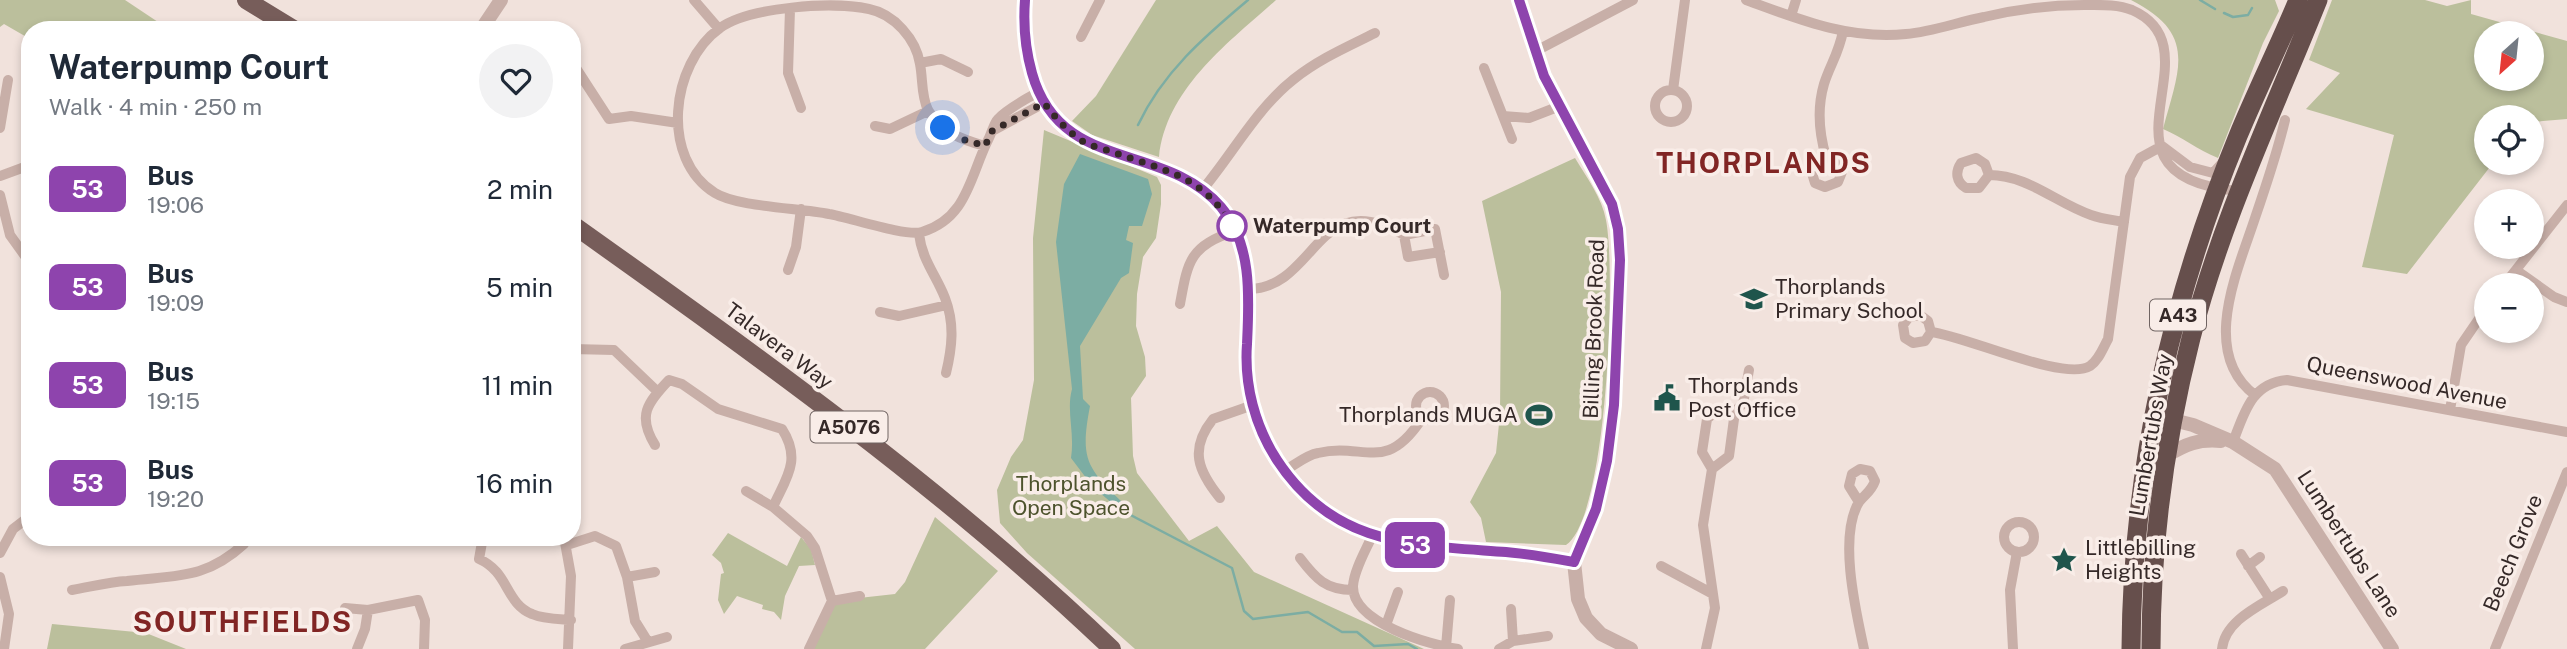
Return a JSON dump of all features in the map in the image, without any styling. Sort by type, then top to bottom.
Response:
[{"type":"highway","name":"Lumbertubs Way","points":[[2131,649],[2139,509],[2163,417],[2192,267],[2212,188],[2298,0]]},
{"type":"highway","name":"Lumbertubs Way","points":[[2151,649],[2153,582],[2166,456],[2163,417],[2239,191],[2318,0]]},
{"type":"main road","points":[[246,0],[280,21]]},
{"type":"main road","name":"Talavera Way","points":[[581,230],[726,334],[903,468],[1033,576],[1112,649]]},
{"type":"street","points":[[489,21],[501,0]]},
{"type":"street","points":[[694,0],[719,29]]},
{"type":"street","points":[[1025,0],[1023,24],[1038,92],[1060,123],[1083,141],[1166,170],[1203,189],[1223,210],[1235,231],[1250,289],[1246,371],[1264,438],[1284,471],[1323,510],[1372,536],[1426,547],[1508,552],[1574,562],[1581,610],[1614,646],[1631,649]]},
{"type":"street","points":[[1081,37],[1100,0]]},
{"type":"street","name":"Billing Brook Road","points":[[1519,0],[1534,52],[1612,204],[1618,229],[1620,260],[1614,405],[1607,461],[1596,509],[1574,562]]},
{"type":"street","points":[[1672,90],[1685,0]]},
{"type":"street","points":[[1746,0],[1843,31],[1881,35],[1908,34],[2007,12],[2059,5],[2106,5],[2131,10],[2162,37],[2167,64],[2156,121],[2164,158],[2184,180],[2212,188],[2239,191]]},
{"type":"street","points":[[1791,16],[1796,0]]},
{"type":"street","points":[[1534,52],[1626,1]]},
{"type":"street","points":[[985,146],[958,138],[943,128],[928,111],[914,43],[902,29],[887,16],[872,9],[854,6],[766,10],[743,16],[719,29],[699,49],[688,70],[678,123],[679,143],[686,162],[700,183],[718,195],[919,234],[951,216],[963,201],[997,120],[1038,92]]},
{"type":"street","points":[[790,9],[788,73],[801,108]]},
{"type":"street","points":[[1826,157],[1819,111],[1825,82],[1839,53],[1843,31]]},
{"type":"street","points":[[1203,189],[1280,91],[1315,64],[1375,33]]},
{"type":"street","points":[[920,63],[941,59],[968,72]]},
{"type":"street","points":[[1484,68],[1512,139]]},
{"type":"street","points":[[581,72],[609,119],[631,116],[678,123]]},
{"type":"street","points":[[0,128],[8,80]]},
{"type":"street","points":[[992,131],[1044,103]]},
{"type":"street","points":[[1503,116],[1529,118],[1560,106]]},
{"type":"street","points":[[875,126],[890,129],[928,111]]},
{"type":"street","points":[[2166,456],[2196,441],[2233,443],[2255,395],[2240,382],[2232,365],[2227,312],[2285,120]]},
{"type":"street","points":[[2162,146],[2190,167],[2213,173],[2224,162],[2237,138]]},
{"type":"street","points":[[1931,332],[1953,335],[2049,367],[2071,371],[2088,367],[2098,357],[2108,339],[2130,177],[2140,158],[2162,146]]},
{"type":"street","points":[[0,176],[21,168]]},
{"type":"street","points":[[1989,176],[2019,181],[2092,215],[2124,222]]},
{"type":"street","points":[[0,195],[10,235],[21,248]]},
{"type":"street","points":[[2513,273],[2567,205]]},
{"type":"street","points":[[788,270],[796,247],[801,209]]},
{"type":"street","points":[[1250,289],[1271,286],[1285,277],[1318,242],[1346,223],[1366,219],[1382,222],[1404,235],[1436,229],[1444,275]]},
{"type":"street","points":[[1181,304],[1186,269],[1196,250],[1235,231]]},
{"type":"street","points":[[919,234],[928,268],[947,305],[952,340],[946,373]]},
{"type":"street","points":[[1404,235],[1408,257],[1440,252]]},
{"type":"street","points":[[2515,270],[2554,297],[2567,302]]},
{"type":"street","points":[[880,312],[899,316],[947,305]]},
{"type":"street","points":[[2449,410],[2461,345],[2474,326]]},
{"type":"street","points":[[581,349],[614,350],[658,392]]},
{"type":"street","points":[[1731,414],[1743,404],[1749,370]]},
{"type":"street","points":[[655,445],[643,424],[658,392],[669,380],[682,384],[718,409],[782,429],[793,454],[790,468],[773,507]]},
{"type":"street","name":"Queenswood Avenue","points":[[2255,395],[2271,383],[2295,381],[2567,432]]},
{"type":"street","points":[[1220,498],[1205,479],[1198,462],[1197,445],[1213,419],[1253,405]]},
{"type":"street","points":[[1706,649],[1715,608],[1703,526],[1712,469],[1702,452],[1707,419],[1716,411],[1731,414]]},
{"type":"street","points":[[1712,469],[1729,456],[1734,426],[1731,414]]},
{"type":"street","name":"Lumbertubs Lane","points":[[2163,417],[2193,425],[2233,443],[2261,459],[2280,475],[2392,649]]},
{"type":"street","points":[[1284,471],[1315,453],[1332,450],[1376,454],[1393,449],[1411,434],[1420,420]]},
{"type":"street","name":"Beech Grove","points":[[2495,649],[2567,472]]},
{"type":"street","points":[[746,491],[773,507],[807,536],[815,548],[832,601],[809,649]]},
{"type":"street","points":[[1860,502],[1850,535],[1850,565],[1864,649]]},
{"type":"street","points":[[0,553],[13,529],[21,523]]},
{"type":"street","points":[[581,538],[595,536],[608,540],[621,552],[635,621],[648,642]]},
{"type":"street","points":[[1372,536],[1354,581],[1353,590],[1362,607],[1386,625],[1434,646],[1458,649]]},
{"type":"street","points":[[72,590],[122,581],[191,575],[230,558],[242,546]]},
{"type":"street","points":[[482,546],[479,559],[492,565],[500,573],[514,601],[535,616],[571,620]]},
{"type":"street","points":[[566,546],[571,576],[568,649]]},
{"type":"street","points":[[2013,649],[2010,590],[2017,552]]},
{"type":"street","points":[[2241,554],[2270,599]]},
{"type":"street","points":[[2248,566],[2260,557]]},
{"type":"street","points":[[1300,558],[1315,579],[1333,590],[1353,590]]},
{"type":"street","points":[[1661,566],[1713,594]]},
{"type":"street","points":[[627,577],[655,572]]},
{"type":"street","points":[[0,577],[9,614],[4,649]]},
{"type":"street","points":[[1386,625],[1398,592]]},
{"type":"street","points":[[2222,649],[2226,633],[2235,623],[2283,592]]},
{"type":"street","points":[[832,601],[860,596]]},
{"type":"street","points":[[345,608],[369,610],[418,600],[425,620],[424,649]]},
{"type":"street","points":[[1446,647],[1450,600]]},
{"type":"street","points":[[1511,609],[1513,641]]},
{"type":"street","points":[[357,649],[369,610]]},
{"type":"street","points":[[1499,649],[1513,641],[1548,636]]},
{"type":"street","points":[[625,649],[667,637]]},
{"type":"green space","points":[[0,0],[125,0],[156,21],[21,21],[21,34],[4,24],[0,27]]},
{"type":"green space","points":[[1156,0],[1276,0],[1220,51],[1186,89],[1164,132],[1159,157],[1092,135],[1072,121],[1096,96]]},
{"type":"green space","points":[[2131,0],[2275,0],[2279,11],[2263,43],[2218,158],[2163,129],[2178,71],[2175,40],[2167,26]]},
{"type":"green space","points":[[2332,0],[2425,0],[2447,6],[2471,0],[2471,14],[2496,21],[2474,21],[2474,91],[2544,91],[2544,35],[2567,41],[2567,119],[2544,121],[2544,105],[2474,105],[2474,175],[2484,175],[2407,274],[2362,267],[2394,135],[2306,109],[2340,73],[2309,60]]},
{"type":"green space","name":"Thorplands Open Space","points":[[1044,130],[1157,177],[1161,185],[1156,238],[1143,257],[1137,294],[1136,326],[1145,357],[1146,376],[1131,398],[1133,456],[1137,473],[1189,541],[1217,526],[1254,572],[1424,649],[1135,649],[1027,553],[1000,523],[997,490],[1011,457],[1023,440],[1034,380],[1033,238]]},
{"type":"green space","points":[[1575,158],[1601,204],[1609,247],[1606,391],[1591,490],[1580,525],[1566,545],[1486,542],[1481,518],[1470,502],[1496,453],[1500,414],[1501,292],[1482,201]]},
{"type":"green space","points":[[935,517],[998,571],[925,649],[809,649],[832,601],[895,594],[905,582]]},
{"type":"green space","points":[[728,533],[787,566],[801,537],[811,549],[815,565],[799,566],[785,596],[781,620],[774,612],[762,609],[763,605],[737,596],[724,614],[718,600],[721,574],[724,573],[721,563],[712,555]]},
{"type":"green space","points":[[52,624],[146,633],[186,649],[47,649]]},
{"type":"water","points":[[1080,154],[1148,179],[1152,194],[1142,226],[1129,226],[1126,240],[1133,243],[1129,273],[1121,278],[1080,346],[1083,399],[1090,406],[1086,450],[1094,470],[1123,503],[1119,509],[1093,487],[1071,458],[1072,389],[1056,242],[1064,184]]},
{"type":"waterway","points":[[1138,125],[1172,72],[1200,42],[1248,0]]},
{"type":"waterway","points":[[2200,0],[2215,9]]},
{"type":"waterway","points":[[2224,13],[2233,17],[2248,15],[2252,8]]},
{"type":"waterway","points":[[1119,509],[1232,568],[1244,611],[1253,619],[1308,612],[1342,632],[1357,632],[1374,646],[1408,644],[1417,649]]},
{"type":"bus line","name":"53","points":[[1025,0],[1023,24],[1032,74],[1044,103],[1060,123],[1083,141],[1166,170],[1203,189],[1223,210],[1235,231],[1250,289],[1247,381],[1264,438],[1297,487],[1330,514],[1372,536],[1426,547],[1508,552],[1574,562],[1596,509],[1607,461],[1614,405],[1620,260],[1618,229],[1612,204],[1544,76],[1525,25],[1519,0]]},
{"type":"place","name":"Waterpump Court","points":[[1232,226]]},
{"type":"place","name":"Thorplands Primary School","points":[[1754,299]]},
{"type":"place","name":"Thorplands Post Office","points":[[1667,398]]},
{"type":"place","name":"Thorplands MUGA","points":[[1539,415]]},
{"type":"place","name":"Littlebilling Heights","points":[[2064,560]]},
{"type":"district","name":"THORPLANDS","points":[[1764,163]]},
{"type":"district","name":"SOUTHFIELDS","points":[[243,622]]},
{"type":"route","points":[[943,128],[958,138],[985,146],[992,131],[1044,103],[1060,123],[1083,141],[1166,170],[1203,189],[1223,210],[1235,231],[1232,226]]}]
